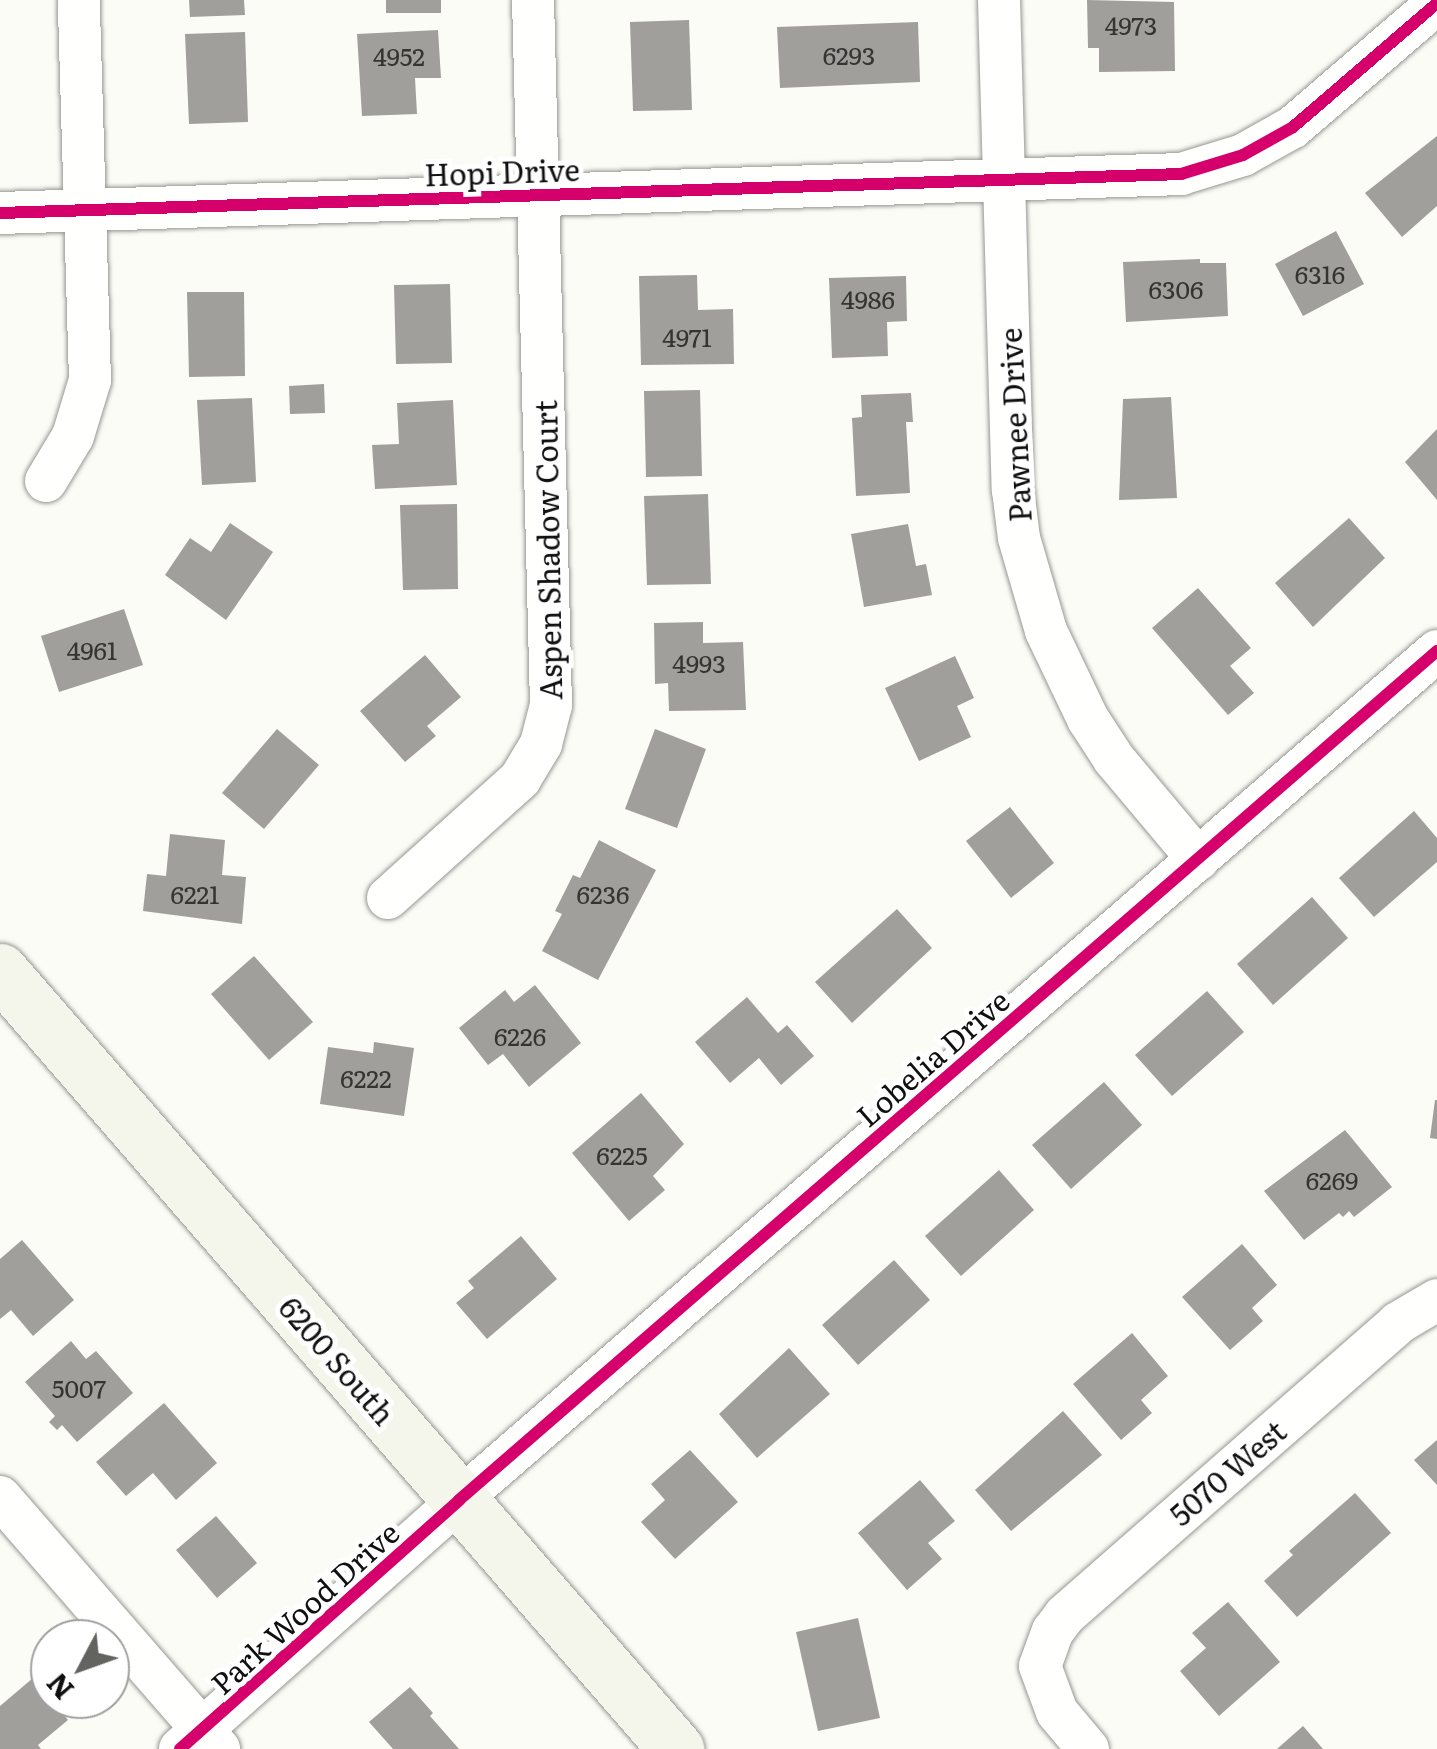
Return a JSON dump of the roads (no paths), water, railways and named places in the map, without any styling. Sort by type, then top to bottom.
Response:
[{"type":"main road","name":"6200 South","points":[[0,971],[676,1749]]},
{"type":"street","points":[[46,481],[73,436],[90,380],[79,0]]},
{"type":"street","name":"Aspen Shadow Court","points":[[388,898],[507,794],[532,762],[547,725],[554,684],[533,0]]},
{"type":"street","name":"Pawnee Drive","points":[[999,0],[1013,490],[1030,586],[1065,676],[1088,719],[1114,759],[1198,859]]},
{"type":"street","name":"Hopi Drive","points":[[0,213],[1004,180],[1148,179],[1181,174],[1243,155],[1316,109],[1437,3]]},
{"type":"street","name":"Lobelia Drive","points":[[459,1500],[1437,651]]},
{"type":"street","name":"5070 West","points":[[1088,1749],[1057,1712],[1040,1666],[1053,1632],[1079,1601],[1398,1323],[1437,1300]]},
{"type":"street","points":[[0,1498],[201,1743]]},
{"type":"street","name":"Park Wood Drive","points":[[201,1743],[459,1500]]}]
